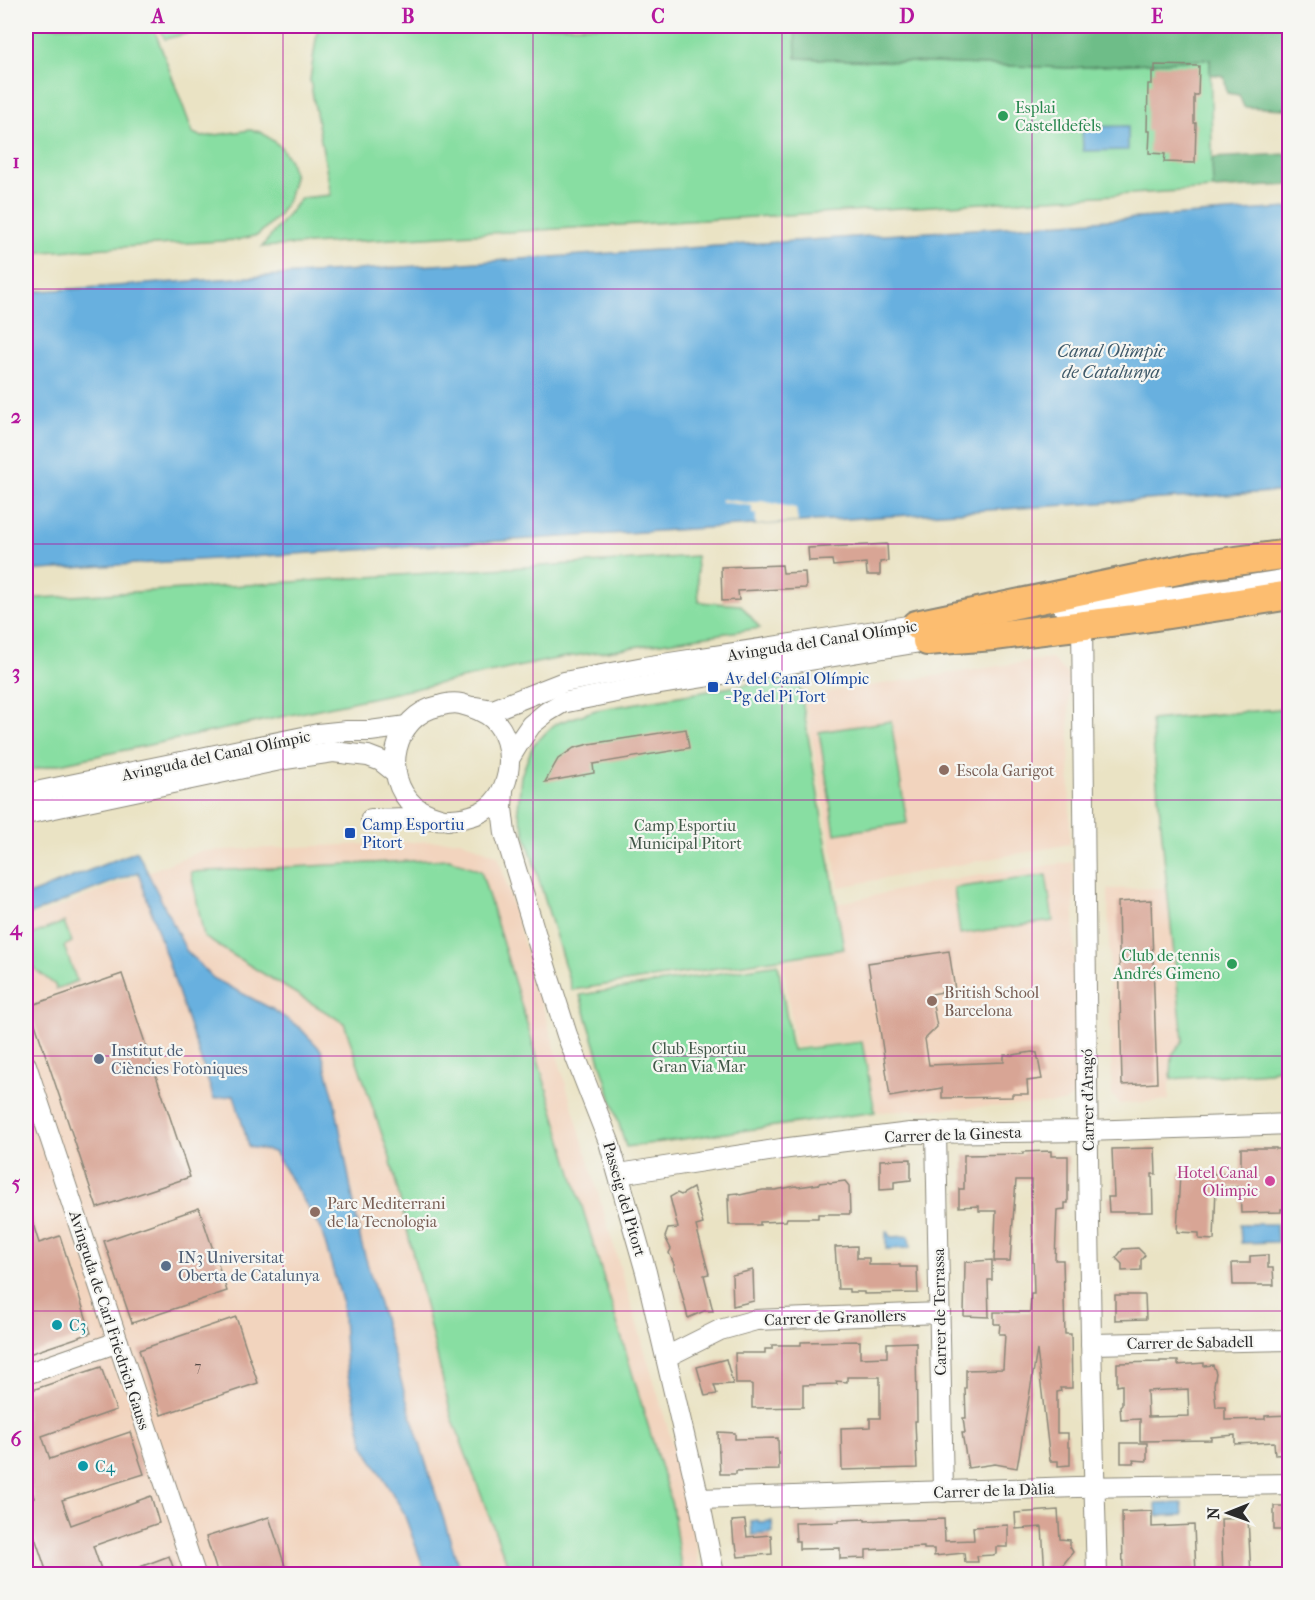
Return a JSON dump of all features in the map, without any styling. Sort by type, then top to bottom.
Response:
[{"type":"highway","points":[[921,633],[1197,566],[1290,554]]},
{"type":"highway","points":[[921,633],[994,636],[1143,618],[1290,595]]},
{"type":"street","name":"Avinguda del Canal Olímpic","points":[[509,759],[531,725],[562,703],[1086,603],[1175,597],[1290,579]]},
{"type":"street","name":"Carrer d'Aragó","points":[[1082,625],[1090,1344],[1097,1575]]},
{"type":"street","name":"Avinguda del Canal Olímpic","points":[[476,707],[494,710],[564,682],[644,668],[921,633]]},
{"type":"street","points":[[399,780],[400,798],[396,807],[371,819],[447,820],[468,818],[485,810],[503,790],[508,775],[507,742],[493,719],[476,707],[455,703],[427,708],[410,721],[397,742],[394,766],[405,796],[429,815],[447,820]]},
{"type":"street","name":"Avinguda del Canal Olímpic","points":[[26,794],[318,734],[407,726]]},
{"type":"street","name":"Avinguda del Canal Olímpic","points":[[26,814],[285,759],[333,752],[368,756],[381,761],[399,780]]},
{"type":"street","name":"Passeig del Pitort","points":[[503,790],[502,808],[506,833],[567,1035],[609,1142],[646,1272],[699,1499],[714,1575]]},
{"type":"street","points":[[474,815],[494,821],[506,833]]},
{"type":"street","name":"Avinguda de Carl Friedrich Gauss","points":[[26,1065],[195,1575]]},
{"type":"street","name":"Carrer de la Ginesta","points":[[619,1174],[781,1149],[910,1133],[1087,1131],[1290,1124]]},
{"type":"street","name":"Carrer de Terrassa","points":[[936,1132],[943,1492]]},
{"type":"street","name":"Carrer de Granollers","points":[[666,1357],[720,1330],[756,1320],[940,1313]]},
{"type":"street","name":"Carrer de Sabadell","points":[[1090,1344],[1290,1340]]},
{"type":"street","points":[[26,1374],[118,1342]]},
{"type":"street","name":"Carrer de la Dàlia","points":[[699,1499],[1095,1487],[1290,1484]]},
{"type":"shaded area","name":"Escola Garigot","points":[[1051,658],[1069,676],[1070,844],[839,887],[804,696]]},
{"type":"shaded area","name":"Parc Mediterrani de la Tecnologia","points":[[460,840],[498,856],[690,1503],[700,1574],[26,1574],[26,920],[201,851]]},
{"type":"shaded area","name":"British School Barcelona","points":[[1073,862],[1078,1088],[1074,1096],[1064,1103],[877,1112],[862,1041],[795,1047],[783,961],[844,949],[836,904],[940,881]]},
{"type":"shaded area","points":[[1167,888],[1183,1040],[1171,1054],[1173,1079],[1169,1083],[1169,1100],[1120,1104],[1112,1095],[1108,889]]},
{"type":"green space","points":[[26,26],[153,26],[193,133],[202,137],[250,130],[261,132],[281,147],[290,161],[294,177],[288,200],[278,216],[258,235],[237,240],[26,253]]},
{"type":"green space","points":[[158,26],[219,26],[165,39]]},
{"type":"green space","points":[[318,26],[795,26],[797,58],[1069,68],[1210,59],[1213,189],[262,247],[301,198],[331,195],[310,80]]},
{"type":"green space","points":[[795,26],[1289,26],[1289,114],[1288,109],[1244,107],[1239,95],[1227,93],[1224,76],[1210,74],[1210,59],[1069,68],[796,58]]},
{"type":"green space","points":[[1289,154],[1289,185],[1213,189],[1212,158]]},
{"type":"green space","points":[[696,556],[699,602],[741,605],[760,628],[560,658],[26,771],[26,599]]},
{"type":"green space","name":"Camp Esportiu Municipal Pitort","points":[[798,676],[844,949],[572,990],[518,810],[521,776],[533,745],[555,724],[596,710]]},
{"type":"green space","name":"Club de tennis Andrés Gimeno","points":[[1289,708],[1289,1063],[1270,1072],[1171,1079],[1172,1055],[1183,1040],[1151,720]]},
{"type":"green space","points":[[891,721],[907,823],[835,834],[819,732]]},
{"type":"green space","points":[[449,859],[481,871],[672,1505],[682,1574],[511,1574],[451,1415],[390,1158],[344,1023],[204,937],[191,872]]},
{"type":"green space","points":[[1046,875],[1053,921],[960,934],[954,888]]},
{"type":"green space","points":[[64,922],[72,942],[64,946],[77,981],[56,989],[55,985],[26,962],[26,937]]},
{"type":"green space","name":"Club Esportiu Gran Via Mar","points":[[778,964],[792,1050],[862,1042],[875,1112],[626,1147],[580,995]]},
{"type":"water","points":[[1128,126],[1128,150],[1083,151],[1082,127]]},
{"type":"water","name":"Canal Olimpic de Catalunya","points":[[1289,208],[1289,491],[26,571],[26,292]]},
{"type":"water","points":[[137,851],[186,950],[213,978],[272,1009],[299,1027],[321,1050],[334,1098],[361,1242],[413,1422],[461,1574],[426,1574],[403,1511],[365,1448],[346,1366],[342,1301],[321,1229],[274,1152],[249,1147],[234,1095],[214,1099],[138,872],[26,916],[26,896]]},
{"type":"water","points":[[1240,1224],[1276,1224],[1277,1242],[1241,1243]]},
{"type":"water","points":[[886,1231],[890,1237],[909,1236],[910,1248],[886,1249]]},
{"type":"water","points":[[1182,1503],[1183,1515],[1157,1516],[1156,1504]]},
{"type":"water","points":[[758,1520],[759,1522],[772,1521],[773,1533],[752,1535],[751,1521]]},
{"type":"pier","points":[[721,499],[752,503],[762,501],[796,508],[798,522],[756,525],[756,514],[752,513],[752,506],[721,502]]},
{"type":"building","points":[[1155,65],[1199,66],[1198,95],[1194,95],[1195,163],[1164,162],[1165,154],[1149,153],[1148,84],[1152,84],[1152,71],[1155,72]]},
{"type":"building","points":[[887,544],[888,561],[880,562],[880,575],[867,575],[866,563],[833,566],[832,560],[809,561],[808,548]]},
{"type":"building","points":[[782,565],[783,573],[805,572],[806,588],[738,591],[739,600],[722,601],[721,567]]},
{"type":"building","points":[[686,729],[689,748],[593,764],[594,773],[545,782],[558,759],[574,748]]},
{"type":"building","points":[[1151,900],[1157,1083],[1122,1085],[1118,902]]},
{"type":"building","points":[[949,951],[955,990],[931,994],[937,1027],[925,1039],[929,1065],[1004,1062],[1004,1055],[1037,1053],[1042,1079],[1027,1081],[1028,1094],[1012,1094],[1012,1097],[942,1098],[942,1088],[890,1097],[868,963]]},
{"type":"building","name":"Institut de Ciències Fotòniques","points":[[122,974],[190,1177],[97,1208],[29,1006]]},
{"type":"building","points":[[1155,1148],[1156,1174],[1152,1174],[1153,1212],[1109,1212],[1108,1197],[1114,1197],[1112,1149]]},
{"type":"building","points":[[1241,1148],[1290,1149],[1290,1209],[1281,1209],[1281,1212],[1241,1213],[1240,1187],[1216,1187],[1214,1240],[1199,1239],[1199,1233],[1177,1232],[1180,1172],[1238,1175],[1241,1173]]},
{"type":"building","points":[[1051,1151],[1051,1156],[1068,1156],[1068,1203],[1065,1203],[1065,1209],[1057,1210],[1055,1260],[1063,1260],[1065,1334],[1071,1334],[1072,1388],[1060,1388],[1061,1391],[1057,1392],[1057,1433],[1068,1433],[1070,1465],[1058,1466],[1058,1461],[1050,1461],[1037,1350],[1017,1468],[995,1464],[968,1468],[962,1433],[965,1433],[963,1418],[966,1418],[966,1370],[1003,1369],[1005,1334],[999,1334],[1000,1324],[994,1324],[994,1312],[1030,1312],[1031,1294],[1034,1294],[1031,1180],[1016,1180],[1010,1261],[994,1261],[996,1211],[979,1211],[979,1206],[959,1207],[959,1189],[964,1189],[964,1155]]},
{"type":"building","points":[[911,1159],[911,1180],[894,1182],[894,1189],[880,1190],[880,1160]]},
{"type":"building","points":[[845,1181],[849,1186],[850,1214],[818,1214],[818,1218],[787,1218],[786,1221],[760,1222],[760,1225],[729,1225],[729,1194],[738,1193],[740,1195],[763,1190]]},
{"type":"building","points":[[693,1188],[703,1224],[696,1226],[709,1274],[704,1275],[713,1311],[704,1311],[688,1318],[669,1253],[671,1249],[665,1237],[668,1229],[678,1228],[670,1197],[677,1193],[681,1195]]},
{"type":"building","points":[[28,1208],[39,1243],[60,1236],[91,1333],[26,1355],[26,1209]]},
{"type":"building","name":"IN3 Universitat Oberta de Catalunya","points":[[199,1208],[227,1291],[132,1323],[104,1241]]},
{"type":"building","points":[[857,1246],[857,1258],[869,1258],[869,1265],[917,1267],[918,1293],[864,1294],[864,1292],[849,1292],[849,1289],[838,1289],[835,1247]]},
{"type":"building","points":[[1138,1248],[1145,1255],[1141,1260],[1141,1270],[1122,1271],[1122,1264],[1116,1258],[1123,1249]]},
{"type":"building","points":[[1268,1255],[1268,1268],[1273,1268],[1274,1285],[1233,1285],[1232,1263],[1250,1263],[1250,1256]]},
{"type":"building","points":[[992,1260],[992,1280],[988,1280],[989,1317],[964,1316],[965,1262]]},
{"type":"building","points":[[753,1270],[754,1301],[733,1306],[732,1275]]},
{"type":"building","points":[[1115,1295],[1145,1295],[1146,1319],[1115,1320]]},
{"type":"building","points":[[236,1317],[258,1383],[161,1415],[139,1350]]},
{"type":"building","points":[[860,1341],[860,1358],[887,1357],[887,1343],[916,1342],[917,1468],[842,1470],[841,1428],[870,1427],[870,1418],[880,1418],[880,1377],[847,1377],[847,1382],[836,1381],[837,1384],[803,1385],[803,1407],[752,1408],[752,1384],[736,1384],[735,1353],[765,1353],[765,1349],[772,1349],[772,1345],[801,1345],[801,1342]]},
{"type":"building","points":[[726,1359],[733,1384],[714,1385],[717,1394],[705,1396],[697,1367]]},
{"type":"building","points":[[1178,1361],[1178,1365],[1204,1363],[1204,1366],[1213,1365],[1216,1373],[1214,1385],[1216,1407],[1225,1407],[1225,1420],[1265,1419],[1265,1416],[1290,1415],[1290,1454],[1275,1455],[1274,1442],[1235,1444],[1235,1435],[1211,1437],[1211,1440],[1140,1441],[1140,1419],[1121,1420],[1122,1385],[1117,1386],[1117,1363]],"holes":[[[1188,1389],[1189,1416],[1148,1417],[1147,1391]]]},
{"type":"building","name":"C4","points":[[101,1367],[116,1410],[42,1436],[50,1459],[130,1432],[144,1474],[62,1500],[71,1525],[151,1496],[159,1523],[93,1546],[103,1575],[59,1575],[57,1569],[47,1573],[26,1511],[26,1501],[34,1498],[26,1473],[26,1392]]},
{"type":"building","points":[[718,1432],[735,1433],[735,1439],[778,1438],[779,1470],[736,1471],[736,1474],[720,1474]]},
{"type":"building","points":[[1121,1443],[1147,1443],[1147,1461],[1133,1460],[1134,1463],[1121,1463]]},
{"type":"building","points":[[1274,1506],[1290,1506],[1290,1530],[1274,1530]]},
{"type":"building","points":[[1058,1510],[1060,1539],[1070,1540],[1073,1552],[1055,1575],[1045,1575],[1042,1527],[1016,1529],[1015,1513]]},
{"type":"building","points":[[1152,1511],[1152,1527],[1194,1525],[1196,1575],[1174,1575],[1174,1572],[1123,1573],[1122,1512]]},
{"type":"building","points":[[269,1517],[288,1575],[218,1575],[206,1537]]},
{"type":"building","points":[[1248,1518],[1251,1575],[1223,1575],[1221,1519]]},
{"type":"building","points":[[865,1519],[865,1521],[944,1519],[945,1541],[974,1540],[973,1527],[1008,1525],[1008,1547],[996,1547],[996,1554],[993,1555],[977,1556],[978,1562],[965,1562],[964,1553],[934,1556],[934,1549],[924,1549],[924,1547],[866,1550],[866,1558],[840,1559],[840,1548],[799,1549],[795,1523]]},
{"type":"building","points":[[745,1520],[747,1537],[771,1535],[772,1554],[738,1557],[736,1544],[734,1544],[732,1521]]},
{"type":"building","points":[[169,1556],[176,1575],[124,1575],[124,1573]]},
{"type":"place","name":"Esplai Castelldefels","points":[[1003,116]]},
{"type":"place","name":"Av del Canal Olímpic - Pg del Pi Tort","points":[[713,687]]},
{"type":"place","name":"Escola Garigot","points":[[944,770]]},
{"type":"place","name":"Camp Esportiu Pitort","points":[[350,833]]},
{"type":"place","name":"Club de tennis Andrés Gimeno","points":[[1232,964]]},
{"type":"place","name":"British School Barcelona","points":[[932,1001]]},
{"type":"place","name":"Institut de Ciències Fotòniques","points":[[99,1059]]},
{"type":"place","name":"Hotel Canal Olimpic","points":[[1270,1181]]},
{"type":"place","name":"Parc Mediterrani de la Tecnologia","points":[[315,1212]]},
{"type":"place","name":"IN3 Universitat Oberta de Catalunya","points":[[166,1266]]},
{"type":"place","name":"C3","points":[[57,1325]]},
{"type":"place","name":"C4","points":[[83,1466]]}]
